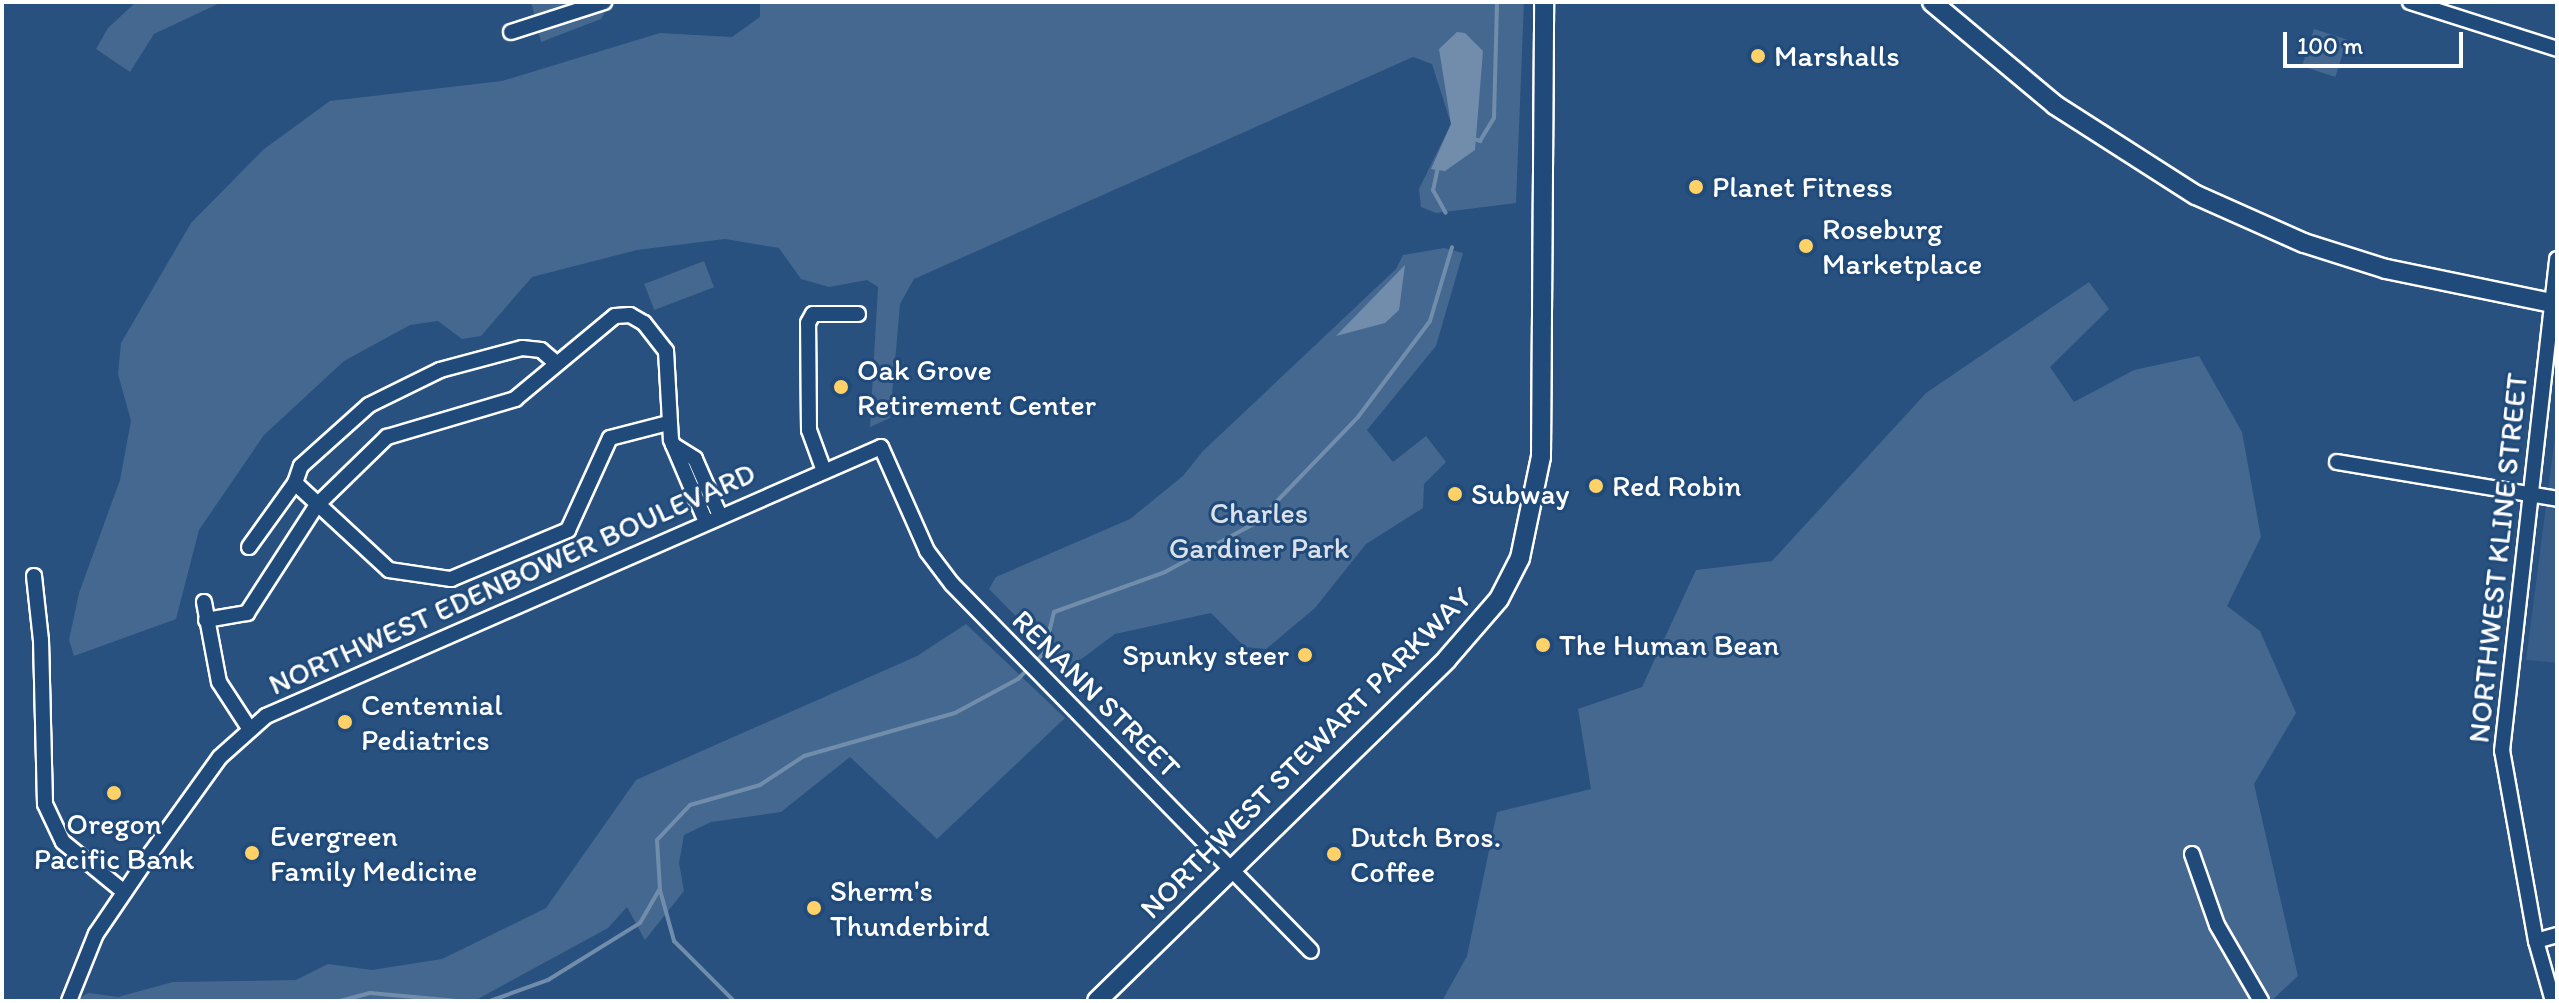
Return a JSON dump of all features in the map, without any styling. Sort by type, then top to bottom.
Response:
[{"type":"main road","name":"NORTHWEST STEWART PARKWAY","points":[[1097,1001],[1474,631],[1499,599],[1520,558],[1541,457],[1544,2]]},
{"type":"main road","points":[[1932,2],[2009,71],[2100,138],[2208,200],[2304,243],[2386,269],[2554,303]]},
{"type":"street","points":[[511,32],[604,2]]},
{"type":"street","points":[[2410,2],[2557,49]]},
{"type":"street","name":"NORTHWEST KLINE STREET","points":[[2553,1001],[2536,941],[2502,751],[2557,259]]},
{"type":"street","points":[[206,620],[247,613],[317,505],[387,437],[508,402],[606,319],[624,314],[637,319],[670,361],[668,423],[673,445],[706,522]]},
{"type":"street","points":[[824,471],[809,430],[808,323],[813,314],[858,314]]},
{"type":"street","points":[[249,547],[295,483],[301,466],[369,405],[440,370],[522,348],[541,350],[556,363]]},
{"type":"street","points":[[295,483],[389,570],[457,578],[568,530],[610,438],[668,423]]},
{"type":"street","points":[[673,445],[695,459],[720,516]]},
{"type":"street","name":"RENANN STREET","points":[[881,447],[927,551],[1051,687],[1311,951]]},
{"type":"street","name":"NORTHWEST EDENBOWER BOULEVARD","points":[[69,1001],[86,953],[124,892],[211,768],[249,728],[295,700],[881,447]]},
{"type":"street","points":[[2337,462],[2557,499]]},
{"type":"street","points":[[34,576],[41,640],[45,804],[63,842],[124,892]]},
{"type":"street","points":[[204,602],[219,682],[249,728]]},
{"type":"street","points":[[2192,854],[2217,925],[2261,1001]]},
{"type":"street","points":[[2536,941],[2557,935]]},
{"type":"shaded area","points":[[1457,32],[1465,33],[1483,51],[1475,150],[1445,171],[1431,169],[1451,124],[1439,49]]},
{"type":"shaded area","points":[[1405,265],[1399,310],[1385,323],[1336,336]]},
{"type":"shaded area","points":[[2557,421],[2557,663],[2526,660]]},
{"type":"green space","points":[[136,2],[222,2],[154,34],[130,72],[96,49],[108,28]]},
{"type":"green space","points":[[531,2],[611,2],[601,19],[541,42]]},
{"type":"green space","points":[[760,2],[1524,2],[1516,203],[1436,213],[1421,207],[1419,189],[1451,124],[1432,64],[1413,57],[914,279],[900,304],[890,418],[870,427],[878,287],[867,280],[829,287],[801,279],[779,248],[725,239],[637,250],[532,277],[481,336],[462,339],[438,321],[410,325],[344,361],[264,435],[199,530],[176,619],[74,656],[69,640],[79,593],[120,480],[131,421],[118,374],[121,343],[191,223],[264,149],[330,101],[502,81],[660,33],[732,37],[760,17]]},
{"type":"green space","points":[[2314,29],[2347,40],[2335,77],[2302,66]]},
{"type":"green space","name":"Charles Gardiner Park","points":[[1444,248],[1463,253],[1436,346],[1367,430],[1393,462],[1426,436],[1446,462],[1424,484],[1423,508],[1366,544],[1315,608],[1266,649],[1245,647],[1211,613],[1115,634],[1068,669],[989,589],[996,577],[1130,519],[1183,476],[1203,451],[1396,269],[1403,255]]},
{"type":"green space","points":[[704,261],[714,287],[654,310],[644,284]]},
{"type":"green space","points":[[2089,282],[2109,309],[2050,367],[2074,402],[2134,370],[2199,356],[2242,432],[2261,537],[2227,606],[2260,631],[2296,713],[2254,784],[2298,976],[2271,1001],[1442,1001],[1467,956],[1497,812],[1591,789],[1578,709],[1642,687],[1696,570],[1772,561],[1926,393]]},
{"type":"green space","points":[[966,624],[1065,718],[937,839],[850,757],[781,812],[711,822],[684,835],[679,863],[684,891],[645,940],[627,907],[608,928],[474,1001],[72,1001],[89,993],[118,997],[173,982],[296,980],[328,964],[372,970],[442,959],[546,908],[636,780],[917,656]]},
{"type":"waterway","points":[[1472,138],[1480,141],[1494,118],[1497,2]]},
{"type":"waterway","points":[[1438,167],[1433,190],[1446,213]]},
{"type":"waterway","points":[[490,1001],[548,980],[640,923],[660,889],[657,840],[690,805],[760,785],[804,756],[955,713],[1018,679],[1044,653],[1054,612],[1165,572],[1257,522],[1358,417],[1430,321],[1452,247]]},
{"type":"waterway","points":[[660,890],[674,941],[734,1001]]},
{"type":"waterway","points":[[340,1001],[370,993],[458,1001]]},
{"type":"place","name":"Marshalls","points":[[1758,56]]},
{"type":"place","name":"Planet Fitness","points":[[1696,187]]},
{"type":"place","name":"Roseburg Marketplace","points":[[1806,246]]},
{"type":"place","name":"Oak Grove Retirement Center","points":[[841,387]]},
{"type":"place","name":"Red Robin","points":[[1596,486]]},
{"type":"place","name":"Subway","points":[[1455,494]]},
{"type":"place","name":"The Human Bean","points":[[1543,645]]},
{"type":"place","name":"Spunky steer","points":[[1305,655]]},
{"type":"place","name":"Centennial Pediatrics","points":[[345,722]]},
{"type":"place","name":"Oregon Pacific Bank","points":[[114,793]]},
{"type":"place","name":"Evergreen Family Medicine","points":[[252,853]]},
{"type":"place","name":"Dutch Bros. Coffee","points":[[1334,854]]},
{"type":"place","name":"Sherm's Thunderbird","points":[[814,908]]}]
